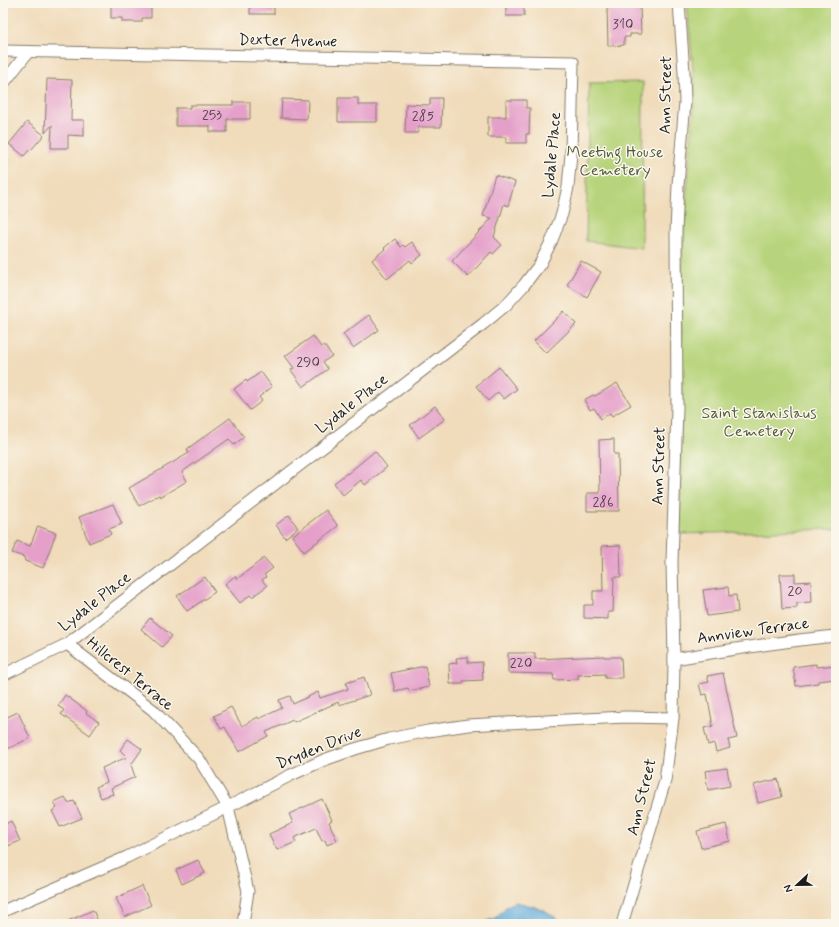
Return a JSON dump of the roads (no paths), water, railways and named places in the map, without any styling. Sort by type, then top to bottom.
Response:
[{"type":"street","name":"Ann Street","points":[[622,924],[665,781],[673,718],[674,659],[672,562],[677,408],[676,232],[685,102],[679,3]]},
{"type":"street","name":"Dexter Avenue","points":[[3,52],[572,62]]},
{"type":"street","points":[[3,84],[28,52]]},
{"type":"street","name":"Lydale Place","points":[[3,675],[67,644],[506,305],[540,264],[552,240],[562,214],[568,187],[571,154],[572,62]]},
{"type":"street","name":"Annview Terrace","points":[[674,659],[775,642],[836,636]]},
{"type":"street","name":"Hillcrest Terrace","points":[[67,644],[154,710],[199,759],[228,807],[248,891],[243,924]]},
{"type":"street","name":"Dryden Drive","points":[[3,911],[127,857],[324,760],[389,739],[468,725],[625,717],[673,718]]},
{"type":"water","points":[[514,902],[540,908],[552,915],[561,924],[480,924],[497,917],[506,907]]},
{"type":"park label","name":"Meeting House Cemetery","points":[[615,161]]},
{"type":"park label","name":"Saint Stanislaus Cemetery","points":[[759,422]]}]
